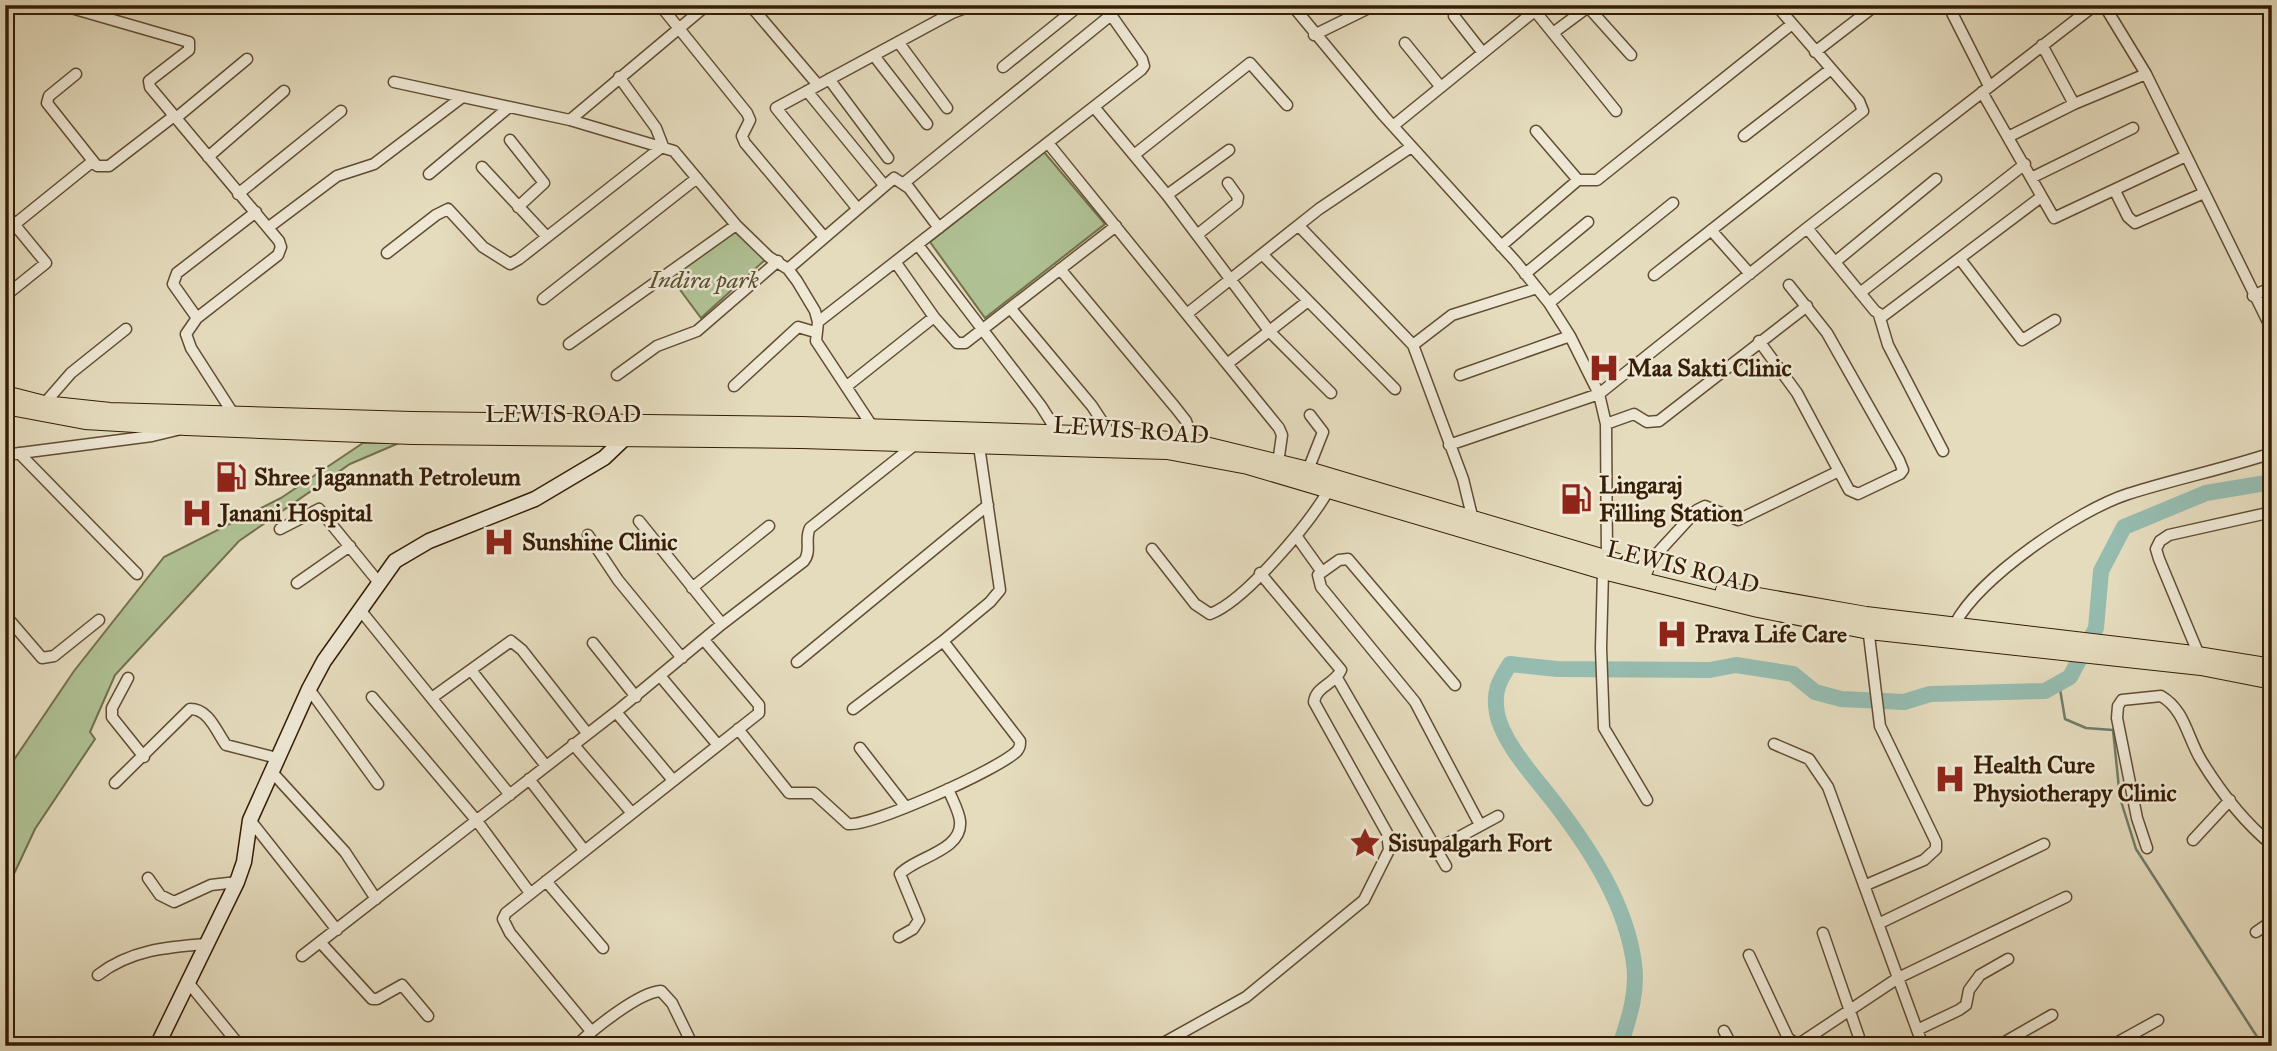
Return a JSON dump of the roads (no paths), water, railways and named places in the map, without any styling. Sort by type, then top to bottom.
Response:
[{"type":"main road","name":"LEWIS ROAD","points":[[5,394],[82,410],[234,415],[362,426]]},
{"type":"main road","name":"LEWIS ROAD","points":[[5,406],[85,421],[186,427],[362,426],[801,432],[917,443],[1178,453],[1227,460],[1328,491],[1530,544],[1758,610],[1867,623],[1963,630],[2272,667]]},
{"type":"main road","name":"LEWIS ROAD","points":[[565,429],[625,438],[874,429],[1111,435],[1193,442],[1308,470],[1473,520],[1530,544]]},
{"type":"main road","name":"LEWIS ROAD","points":[[1605,566],[1642,570],[1867,623]]},
{"type":"main road","name":"LEWIS ROAD","points":[[2189,658],[2272,681]]},
{"type":"street","points":[[61,5],[189,42],[189,50],[148,84],[238,194],[270,228],[281,247],[278,255],[187,328],[187,341],[234,415]]},
{"type":"street","points":[[660,5],[747,113],[750,120],[742,136],[745,143],[824,237]]},
{"type":"street","points":[[570,120],[706,5]]},
{"type":"street","points":[[750,5],[818,85]]},
{"type":"street","points":[[857,208],[776,108],[875,57],[949,9],[973,5]]},
{"type":"street","points":[[1003,67],[1080,5]]},
{"type":"street","points":[[734,386],[797,327],[817,327],[1144,66],[1104,5]]},
{"type":"street","points":[[1292,5],[1314,34],[1549,303],[1570,336],[1599,394],[1606,424],[1602,697],[1607,737],[1647,800]]},
{"type":"street","points":[[1314,34],[1375,5]]},
{"type":"street","points":[[1654,275],[1863,111],[1859,101],[1776,5]]},
{"type":"street","points":[[1815,52],[1877,5]]},
{"type":"street","points":[[1948,5],[2008,137],[2054,218],[2186,156]]},
{"type":"street","points":[[1450,445],[1599,394],[1807,228],[2095,5]]},
{"type":"street","points":[[2104,5],[2146,74],[2272,330]]},
{"type":"street","points":[[1553,33],[1588,7],[1632,55]]},
{"type":"street","points":[[1393,125],[1539,8],[1553,33],[1616,111]]},
{"type":"street","points":[[904,183],[1111,15]]},
{"type":"street","points":[[1454,16],[1483,53]]},
{"type":"street","points":[[1536,131],[1578,180],[1588,182],[1604,174],[1792,24]]},
{"type":"street","points":[[899,43],[947,108]]},
{"type":"street","points":[[1405,43],[1440,86]]},
{"type":"street","points":[[2042,45],[2074,104]]},
{"type":"street","points":[[875,57],[927,124]]},
{"type":"street","points":[[76,75],[49,96],[47,103],[97,166],[109,166],[247,59]]},
{"type":"street","points":[[1134,155],[1251,63],[1287,105]]},
{"type":"street","points":[[1744,136],[1831,69]]},
{"type":"street","points":[[2008,137],[2074,104],[2146,74]]},
{"type":"street","points":[[619,77],[656,128],[663,146]]},
{"type":"street","points":[[829,79],[888,158]]},
{"type":"street","points":[[394,82],[570,120],[663,146],[683,160],[736,225],[769,257],[788,269],[810,300],[826,357],[874,429]]},
{"type":"street","points":[[208,157],[284,91]]},
{"type":"street","points":[[807,91],[884,185]]},
{"type":"street","points":[[270,228],[337,176],[374,164],[461,98]]},
{"type":"street","points":[[1094,107],[1167,195],[1270,332],[1331,393]]},
{"type":"street","points":[[429,174],[508,108]]},
{"type":"street","points":[[238,194],[341,111]]},
{"type":"street","points":[[2033,177],[2133,128]]},
{"type":"street","points":[[510,140],[544,183],[518,207]]},
{"type":"street","points":[[1048,143],[1279,428],[1282,435],[1278,463]]},
{"type":"street","points":[[387,253],[443,209],[452,212],[483,247],[510,264],[663,146]]},
{"type":"street","points":[[1188,313],[1299,226],[1411,146]]},
{"type":"street","points":[[1167,195],[1229,150]]},
{"type":"street","points":[[15,224],[93,161]]},
{"type":"street","points":[[1860,293],[2025,164]]},
{"type":"street","points":[[482,167],[547,237]]},
{"type":"street","points":[[543,299],[697,178]]},
{"type":"street","points":[[788,269],[894,178],[904,183],[939,229]]},
{"type":"street","points":[[1835,262],[1936,179]]},
{"type":"street","points":[[1501,246],[1578,180]]},
{"type":"street","points":[[1197,235],[1237,203],[1238,197],[1228,183]]},
{"type":"street","points":[[2115,191],[2127,217],[2135,223],[2204,193]]},
{"type":"street","points":[[1879,315],[1889,313],[2041,197]]},
{"type":"street","points":[[1549,303],[1674,203]]},
{"type":"street","points":[[197,318],[173,284],[174,279],[256,212]]},
{"type":"street","points":[[5,213],[46,263],[5,296]]},
{"type":"street","points":[[1525,274],[1588,222]]},
{"type":"street","points":[[569,344],[736,225]]},
{"type":"street","points":[[896,263],[934,317],[957,343],[965,343],[1116,226]]},
{"type":"street","points":[[1299,226],[1413,345],[1450,445],[1473,520]]},
{"type":"street","points":[[1807,228],[1879,315],[1888,345],[1943,452]]},
{"type":"street","points":[[1712,230],[1750,274]]},
{"type":"street","points":[[918,245],[981,331],[1041,406],[1058,433]]},
{"type":"street","points":[[1263,255],[1395,389]]},
{"type":"street","points":[[1959,259],[2022,340],[2055,320]]},
{"type":"street","points":[[617,375],[657,346],[697,331],[778,261]]},
{"type":"street","points":[[1060,269],[1175,407],[1185,421],[1193,442]]},
{"type":"street","points":[[1759,341],[1797,393],[1849,490],[1858,494],[1903,470],[1840,355],[1807,306],[1789,285]]},
{"type":"street","points":[[2253,296],[2272,287]]},
{"type":"street","points":[[1413,345],[1452,315],[1536,288]]},
{"type":"street","points":[[1227,364],[1308,301]]},
{"type":"street","points":[[1606,424],[1634,414],[1647,422],[1659,421],[1807,306]]},
{"type":"street","points":[[1011,309],[1092,406],[1111,435]]},
{"type":"street","points":[[847,386],[934,317]]},
{"type":"street","points":[[44,404],[71,373],[126,328]]},
{"type":"street","points":[[1460,375],[1570,336]]},
{"type":"street","points":[[1308,470],[1323,432],[1310,415]]},
{"type":"street","points":[[5,455],[152,436],[186,427]]},
{"type":"street","points":[[158,1046],[187,981],[237,883],[244,862],[250,820],[309,689],[324,661],[395,561],[408,551],[535,499],[604,458],[625,438]]},
{"type":"street","points":[[302,956],[617,712],[722,624],[804,561],[808,551],[806,540],[810,527],[917,443]]},
{"type":"street","points":[[853,709],[990,603],[1000,590],[979,446]]},
{"type":"street","points":[[19,453],[137,574]]},
{"type":"street","points":[[1963,630],[1972,597],[2041,542],[2096,508],[2126,495],[2222,470],[2272,453]]},
{"type":"street","points":[[1642,570],[1697,510],[1705,506],[1738,520],[1839,471]]},
{"type":"street","points":[[1152,549],[1195,604],[1210,614],[1225,605],[1297,537],[1328,491]]},
{"type":"street","points":[[797,662],[988,505]]},
{"type":"street","points":[[280,529],[319,509],[380,584]]},
{"type":"street","points":[[2189,658],[2156,549],[2160,541],[2169,535],[2272,512]]},
{"type":"street","points":[[639,521],[722,624]]},
{"type":"street","points":[[692,587],[769,526]]},
{"type":"street","points":[[588,535],[618,580],[682,658]]},
{"type":"street","points":[[1297,537],[1322,572]]},
{"type":"street","points":[[297,583],[350,546]]},
{"type":"street","points":[[1455,685],[1348,559],[1339,560],[1322,572],[1318,579],[1321,587],[1422,713],[1480,825]]},
{"type":"street","points":[[1158,1046],[1246,997],[1293,962],[1370,893],[1389,850],[1390,841],[1316,710],[1314,702],[1317,691],[1337,678],[1341,670],[1261,573]]},
{"type":"street","points":[[361,611],[510,794]]},
{"type":"street","points":[[5,615],[42,658],[54,656],[99,620]]},
{"type":"street","points":[[1866,885],[1924,860],[1936,849],[1880,726],[1867,623]]},
{"type":"street","points":[[591,1031],[504,925],[506,913],[762,709],[704,640]]},
{"type":"street","points":[[738,729],[789,793],[814,793],[848,824],[865,823],[948,789],[1014,753],[1020,741],[943,641]]},
{"type":"street","points":[[593,643],[636,697]]},
{"type":"street","points":[[433,697],[503,644],[516,644],[587,733]]},
{"type":"street","points":[[471,670],[546,766]]},
{"type":"street","points":[[661,677],[717,744]]},
{"type":"street","points":[[128,678],[112,708],[111,717],[144,757]]},
{"type":"street","points":[[1337,678],[1446,866]]},
{"type":"street","points":[[309,689],[378,784]]},
{"type":"street","points":[[2147,848],[2137,818],[2117,718],[2118,706],[2122,700],[2161,696],[2171,702],[2184,720],[2201,760],[2230,800],[2255,831],[2272,845]]},
{"type":"street","points":[[372,697],[477,821],[530,893]]},
{"type":"street","points":[[115,783],[144,757],[183,712],[198,709],[207,715],[226,745],[274,764],[345,852],[376,900]]},
{"type":"street","points":[[617,712],[673,779]]},
{"type":"street","points":[[573,744],[631,812]]},
{"type":"street","points":[[1774,744],[1809,759],[1820,771],[1866,885],[1923,1046]]},
{"type":"street","points":[[860,748],[905,806]]},
{"type":"street","points":[[529,779],[584,850]]},
{"type":"street","points":[[899,937],[913,929],[919,920],[900,874],[952,841],[959,828],[960,820],[948,789]]},
{"type":"street","points":[[2193,840],[2230,800]]},
{"type":"street","points":[[1437,849],[1498,816]]},
{"type":"street","points":[[250,820],[337,930]]},
{"type":"street","points":[[1880,923],[2044,844]]},
{"type":"street","points":[[148,878],[160,895],[174,902],[211,885],[237,883]]},
{"type":"street","points":[[546,881],[603,947]]},
{"type":"street","points":[[1749,955],[1791,1041],[1802,1042],[1898,978],[2066,897]]},
{"type":"street","points":[[2256,932],[2272,921]]},
{"type":"street","points":[[1823,933],[1848,1012],[1862,1046]]},
{"type":"street","points":[[320,942],[372,999],[377,999],[402,985],[428,1016]]},
{"type":"street","points":[[98,975],[116,961],[134,954],[206,944]]},
{"type":"street","points":[[1917,1030],[1966,1005],[1969,990],[1980,975],[2008,959]]},
{"type":"street","points":[[187,981],[240,1046]]},
{"type":"street","points":[[576,1046],[591,1031],[637,1001],[661,991],[672,1003],[693,1046]]},
{"type":"street","points":[[1998,1046],[2052,1015]]},
{"type":"street","points":[[2111,1046],[2158,1020]]},
{"type":"street","points":[[1724,1031],[1732,1046]]},
{"type":"street","points":[[1819,1033],[1824,1046]]},
{"type":"waterway","points":[[1620,1046],[1635,985],[1634,963],[1624,920],[1595,861],[1522,762],[1500,725],[1496,692],[1510,664],[1557,669],[1710,670],[1736,665],[1793,674],[1815,692],[1841,699],[1904,702],[1930,694],[2045,691],[2070,677],[2096,628],[2101,571],[2124,527],[2206,493],[2272,482]]},
{"type":"waterway","points":[[2059,683],[2065,719],[2086,728],[2113,730],[2120,798],[2136,849],[2263,1046]]},
{"type":"place","name":"Maa Sakti Clinic","points":[[1604,368]]},
{"type":"place","name":"Shree Jagannath Petroleum","points":[[231,477]]},
{"type":"place","name":"Lingaraj Filling Station","points":[[1576,499]]},
{"type":"place","name":"Janani Hospital","points":[[197,513]]},
{"type":"place","name":"Sunshine Clinic","points":[[499,542]]},
{"type":"place","name":"Prava Life Care","points":[[1672,634]]},
{"type":"place","name":"Health Cure Physiotherapy Clinic","points":[[1950,779]]},
{"type":"place","name":"Sisupalgarh Fort","points":[[1365,843]]},
{"type":"park label","name":"Indira park","points":[[704,280]]}]
